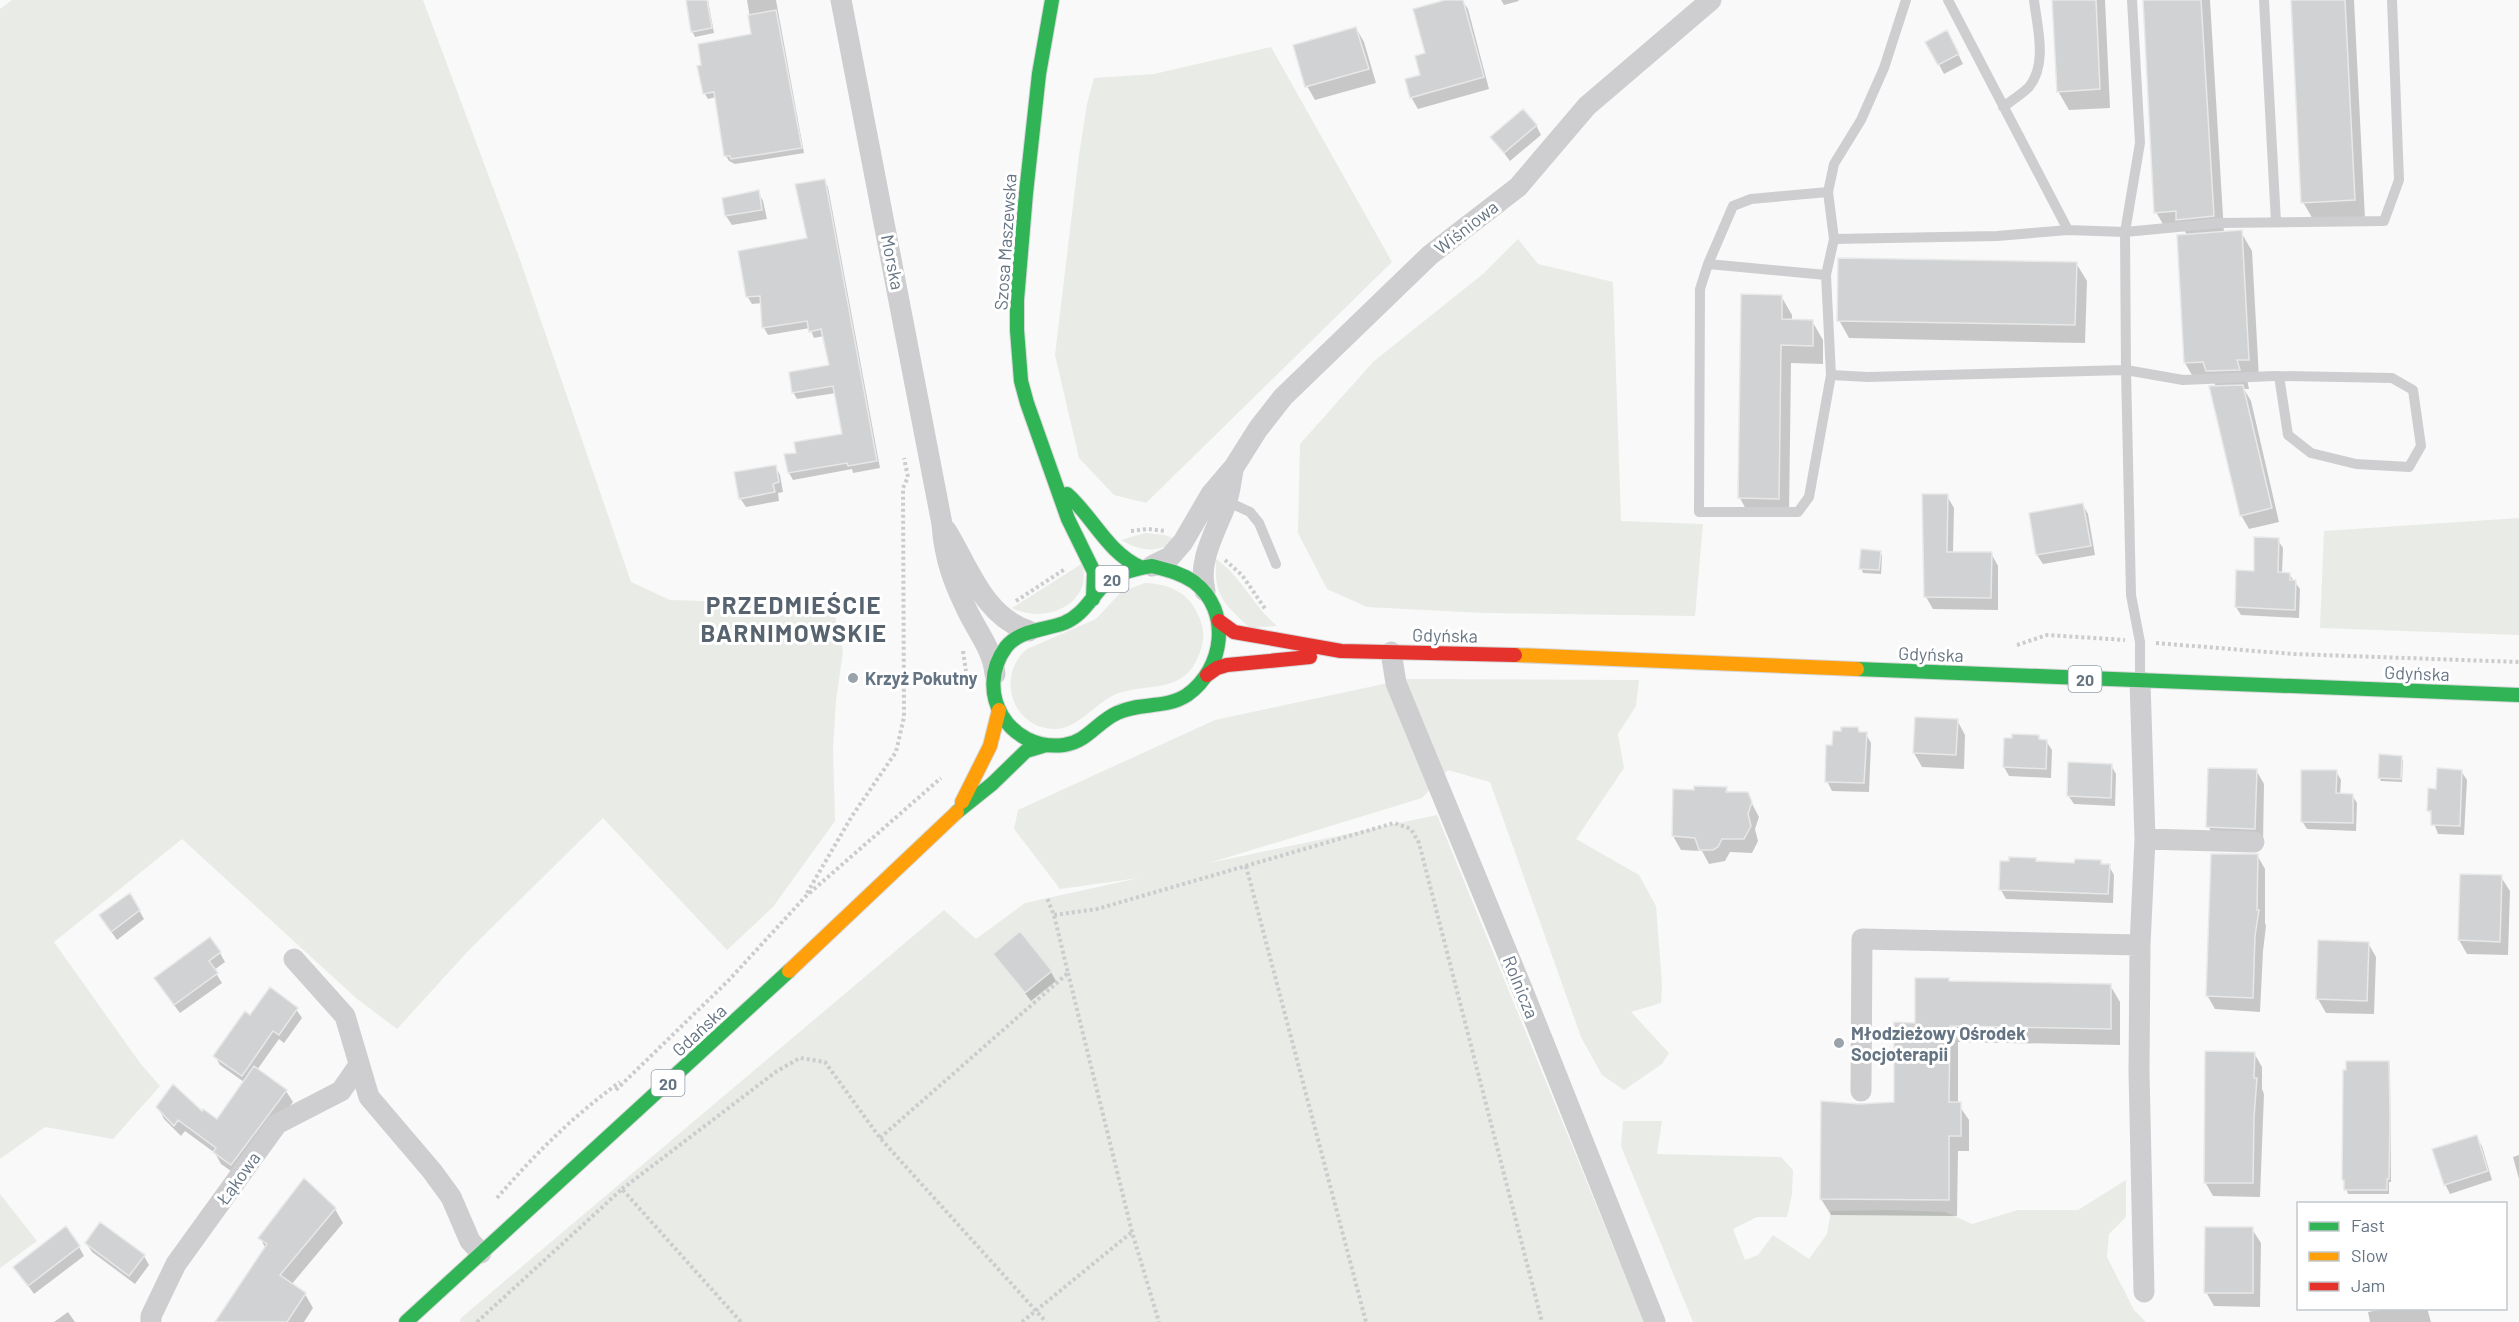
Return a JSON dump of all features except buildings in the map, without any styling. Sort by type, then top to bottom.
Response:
[{"type":"main road","name":"Szosa Maszewska","points":[[1052,0],[1039,74],[1027,181],[1017,300],[1017,330],[1021,381],[1027,403],[1040,446],[1057,483],[1068,519],[1087,556],[1095,582],[1093,599]]},
{"type":"main road","name":"Szosa Maszewska","points":[[1057,483],[1090,517],[1108,542],[1127,561],[1146,567]]},
{"type":"main road","name":"20","points":[[1146,567],[1180,572],[1204,591],[1219,621],[1217,651],[1207,675],[1186,695],[1176,700],[1131,706],[1107,718],[1085,738],[1074,743],[1046,745],[1027,740],[1009,727],[999,710],[994,687],[1005,649],[1012,641],[1029,631],[1068,621],[1079,614],[1108,581],[1126,571],[1146,567]]},
{"type":"main road","name":"Gdyńska","points":[[1219,621],[1234,632],[1341,651],[1515,655],[2519,695]]},
{"type":"main road","name":"Gdyńska","points":[[1207,675],[1227,664],[1293,660],[1341,651]]},
{"type":"main road","name":"Gdańska","points":[[959,810],[975,771],[993,742],[999,710]]},
{"type":"main road","name":"Gdańska","points":[[406,1322],[730,1026],[959,810],[992,784],[1026,751],[1046,745]]},
{"type":"street","name":"Morska","points":[[841,0],[942,525],[947,565],[991,653],[996,676]]},
{"type":"street","name":"Wiśniowa","points":[[1146,567],[1170,557],[1186,538],[1219,497],[1234,467],[1264,421],[1295,385],[1430,255],[1518,187],[1587,105],[1711,0]]},
{"type":"street","name":"Wiśniowa","points":[[1204,591],[1203,568],[1219,497]]},
{"type":"street","name":"Morska","points":[[942,525],[979,589],[997,612],[1014,626],[1029,631]]},
{"type":"street","name":"Rolnicza","points":[[1391,652],[1396,683],[1655,1322]]},
{"type":"street","points":[[2140,681],[2145,839],[2140,945],[2139,1072],[2144,1292]]},
{"type":"street","points":[[2145,839],[2254,842]]},
{"type":"street","points":[[1861,1090],[1862,939],[2140,945]]},
{"type":"street","points":[[294,959],[345,1016],[369,1097],[445,1188],[470,1241],[481,1253]]},
{"type":"street","name":"Łąkowa","points":[[152,1322],[151,1316],[176,1264],[277,1124],[341,1091],[359,1065]]},
{"type":"lane","points":[[1828,192],[1751,199],[1733,206],[1708,264],[1700,289],[1700,512],[1798,512],[1809,497],[1831,375],[1826,275],[1834,239],[1828,192],[1834,164],[1861,120],[1884,68],[1906,0]]},
{"type":"lane","points":[[1948,0],[2068,230]]},
{"type":"lane","points":[[2002,107],[2028,88],[2036,75],[2040,53],[2034,0]]},
{"type":"lane","points":[[2132,0],[2140,143],[2125,232],[2126,370],[2131,500],[2131,594],[2140,642],[2140,681]]},
{"type":"lane","points":[[2264,0],[2276,222]]},
{"type":"lane","points":[[1834,239],[1997,236],[2068,230],[2125,232],[2220,223],[2384,221],[2399,180],[2392,0]]},
{"type":"lane","points":[[1708,264],[1826,275]]},
{"type":"lane","points":[[1831,375],[1868,377],[2126,370],[2183,380],[2279,376],[2392,378],[2413,390],[2421,446],[2409,466],[2356,464],[2311,453],[2288,435],[2279,376]]},
{"type":"lane","points":[[1219,497],[1250,512],[1259,523],[1276,564]]},
{"type":"path","points":[[805,897],[852,816],[896,752],[898,744],[904,717],[903,488],[908,477],[904,456]]},
{"type":"path","points":[[1108,542],[1128,532],[1148,529],[1171,531],[1186,538]]},
{"type":"path","points":[[1208,549],[1242,575],[1269,614]]},
{"type":"path","points":[[997,612],[1087,556]]},
{"type":"path","points":[[968,678],[962,640],[963,636],[975,625]]},
{"type":"path","points":[[626,1078],[729,980],[805,897],[945,775]]},
{"type":"path","points":[[1054,915],[1097,909],[1394,823],[1412,829],[1419,843],[1542,1322]]},
{"type":"path","points":[[1246,866],[1366,1322]]},
{"type":"path","points":[[1047,898],[1054,915],[1132,1233],[1159,1322]]},
{"type":"path","points":[[880,1138],[1068,973]]},
{"type":"path","points":[[477,1322],[622,1189],[777,1071],[800,1058],[825,1062],[880,1138],[1046,1322]]},
{"type":"path","points":[[622,1189],[741,1322]]},
{"type":"path","points":[[1022,1322],[1132,1233]]},
{"type":"shaded area","points":[[12,0],[423,0],[519,257],[631,582],[670,600],[735,602],[788,597],[832,603],[843,651],[836,701],[833,748],[835,821],[773,907],[727,950],[603,818],[469,950],[397,1029],[356,998],[182,839],[54,942],[140,1063],[160,1086],[113,1139],[45,1127],[0,1159],[0,9]]},
{"type":"shaded area","points":[[1271,47],[1392,262],[1146,503],[1114,495],[1079,458],[1055,355],[1079,155],[1087,104],[1094,78],[1154,74]]},
{"type":"shaded area","points":[[1518,239],[1538,264],[1613,282],[1621,521],[1703,524],[1695,616],[1484,613],[1367,607],[1327,589],[1298,533],[1300,444],[1373,362],[1483,274]]},
{"type":"shaded area","points":[[2519,518],[2519,635],[2320,628],[2324,531]]},
{"type":"shaded area","points":[[1145,533],[1165,535],[1178,540],[1157,549],[1143,549],[1121,540]]},
{"type":"shaded area","points":[[1216,559],[1233,574],[1261,610],[1277,626],[1250,628],[1227,605],[1217,583]]},
{"type":"shaded area","points":[[1083,563],[1082,587],[1077,596],[1061,609],[1031,614],[1012,608]]},
{"type":"shaded area","points":[[1145,583],[1163,585],[1178,591],[1195,609],[1202,626],[1203,638],[1202,647],[1193,666],[1184,676],[1174,682],[1125,691],[1112,696],[1069,726],[1053,729],[1039,726],[1027,719],[1018,710],[1013,698],[1012,672],[1017,660],[1027,649],[1096,619],[1121,592]]},
{"type":"shaded area","points":[[1407,679],[1639,680],[1636,706],[1618,734],[1624,768],[1576,839],[1639,875],[1656,906],[1662,985],[1661,1003],[1631,1012],[1669,1053],[1662,1064],[1624,1090],[1602,1075],[1581,1037],[1490,782],[1448,770],[1422,798],[1209,863],[1437,815],[1644,1322],[460,1322],[461,1318],[944,910],[976,939],[1025,903],[1139,878],[1060,889],[1014,829],[1018,810],[1215,720]]},
{"type":"shaded area","points":[[1623,1121],[1662,1121],[1657,1154],[1781,1157],[1793,1170],[1792,1194],[1787,1217],[1757,1217],[1733,1229],[1745,1260],[1758,1255],[1773,1235],[1809,1259],[1827,1234],[1831,1211],[1945,1212],[1972,1224],[2018,1210],[2078,1210],[2126,1180],[2126,1217],[2109,1234],[2107,1257],[2134,1310],[2146,1322],[1693,1322],[1621,1146]]},
{"type":"shaded area","points":[[0,1194],[37,1241],[0,1268]]},
{"type":"traffic: fast","points":[[1052,0],[1039,74],[1026,193],[1017,300],[1017,330],[1021,381],[1027,403],[1068,519],[1094,572],[1093,599]]},
{"type":"traffic: fast","points":[[1067,494],[1110,544],[1129,561],[1140,567]]},
{"type":"traffic: fast","points":[[1152,566],[1179,574],[1194,582],[1206,594],[1214,608],[1219,640],[1209,670],[1199,684],[1179,699],[1117,713],[1086,736],[1064,745],[1044,745],[1027,739],[1013,729],[1002,716],[995,700],[993,682],[997,664],[1011,641],[1033,631],[1070,620],[1084,609],[1105,584],[1117,576],[1152,566]]},
{"type":"traffic: fast","points":[[1857,669],[2519,695]]},
{"type":"traffic: fast","points":[[957,812],[992,784],[1026,751],[1046,745]]},
{"type":"traffic: fast","points":[[406,1322],[789,971]]},
{"type":"traffic: slow","points":[[1515,655],[1857,669]]},
{"type":"traffic: slow","points":[[962,802],[990,746],[999,710]]},
{"type":"traffic: slow","points":[[789,971],[957,812]]},
{"type":"traffic: jam","points":[[1219,621],[1234,632],[1341,651],[1515,655]]},
{"type":"traffic: jam","points":[[1207,675],[1227,665],[1310,657]]},
{"type":"place","name":"Krzyż Pokutny","points":[[853,678]]},
{"type":"place","name":"Młodzieżowy Ośrodek Socjoterapii","points":[[1839,1043]]},
{"type":"district","name":"PRZEDMIEŚCIE BARNIMOWSKIE","points":[[794,618]]}]
